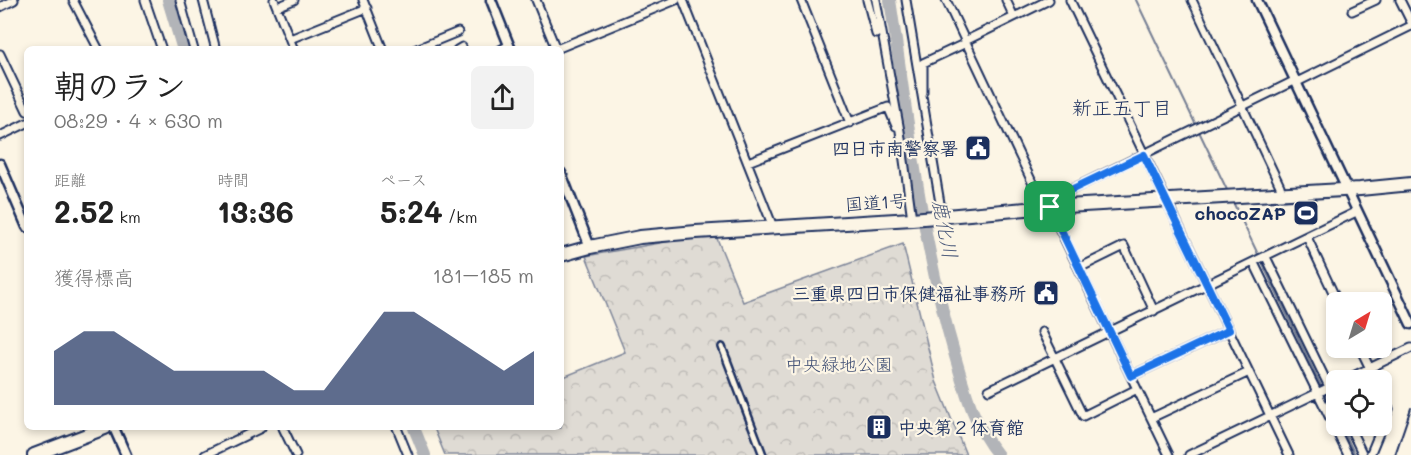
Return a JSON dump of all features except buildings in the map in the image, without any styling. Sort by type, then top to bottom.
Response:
[{"type":"highway","name":"国道1号","points":[[564,254],[590,247],[658,235],[1411,184]]},
{"type":"highway","points":[[34,455],[100,430]]},
{"type":"street","points":[[0,7],[14,0]]},
{"type":"street","points":[[74,0],[97,46]]},
{"type":"street","points":[[146,0],[161,46]]},
{"type":"street","points":[[180,0],[193,46]]},
{"type":"street","points":[[203,0],[215,46]]},
{"type":"street","points":[[293,46],[275,3],[294,0]]},
{"type":"street","points":[[363,0],[381,46]]},
{"type":"street","points":[[491,0],[510,46]]},
{"type":"street","points":[[536,0],[554,46]]},
{"type":"street","points":[[562,46],[676,0]]},
{"type":"street","points":[[683,0],[773,227]]},
{"type":"street","points":[[801,0],[850,123]]},
{"type":"street","points":[[867,0],[876,34]]},
{"type":"street","points":[[876,0],[914,218]]},
{"type":"street","points":[[906,0],[942,215]]},
{"type":"street","points":[[946,0],[1033,184],[1050,207],[1169,455]]},
{"type":"street","points":[[1006,0],[1014,17]]},
{"type":"street","points":[[921,95],[925,85],[923,63],[1049,0]]},
{"type":"street","points":[[1070,0],[1289,455]]},
{"type":"street","points":[[1191,0],[1282,194]]},
{"type":"street","points":[[1257,0],[1411,324]]},
{"type":"street","points":[[1352,11],[1376,0]]},
{"type":"street","points":[[1050,207],[1058,196],[1411,24],[1400,0]]},
{"type":"street","points":[[290,39],[367,8]]},
{"type":"street","points":[[424,46],[458,32]]},
{"type":"street","points":[[0,54],[24,105]]},
{"type":"street","points":[[748,162],[888,107],[894,124],[900,131]]},
{"type":"street","points":[[0,136],[24,124]]},
{"type":"street","points":[[0,164],[24,220]]},
{"type":"street","points":[[564,185],[590,247]]},
{"type":"street","points":[[989,390],[1356,212]]},
{"type":"street","points":[[1306,237],[1333,292]]},
{"type":"street","points":[[1079,268],[1124,246],[1154,311]]},
{"type":"street","points":[[1265,257],[1326,377]]},
{"type":"street","points":[[1255,262],[1348,455]]},
{"type":"street","points":[[1131,376],[1229,330]]},
{"type":"street","points":[[1042,332],[1083,416],[1137,389]]},
{"type":"street","points":[[722,347],[763,455]]},
{"type":"street","points":[[1366,370],[1411,348]]},
{"type":"street","points":[[1365,358],[1370,368]]},
{"type":"street","points":[[1151,418],[1249,372]]},
{"type":"street","points":[[1189,455],[1326,390]]},
{"type":"street","points":[[115,430],[126,455]]},
{"type":"street","points":[[204,455],[257,430]]},
{"type":"street","points":[[284,430],[296,455]]},
{"type":"street","points":[[397,430],[408,455]]},
{"type":"street","points":[[1354,436],[1363,455]]},
{"type":"street","points":[[1370,455],[1378,436]]},
{"type":"green space","name":"中央緑地公園","points":[[716,236],[743,302],[903,244],[936,381],[966,455],[445,455],[435,430],[564,430],[564,377],[625,352],[586,256],[694,237]]},
{"type":"waterway","points":[[168,0],[182,46]]},
{"type":"waterway","name":"鹿化川","points":[[890,0],[924,224],[943,312],[971,408],[998,455]]},
{"type":"waterway","points":[[1136,0],[1228,192]]},
{"type":"waterway","points":[[1232,200],[1326,396]]},
{"type":"waterway","points":[[415,430],[425,455]]},
{"type":"waterway","points":[[1346,436],[1355,455]]},
{"type":"railway","points":[[1395,455],[1411,408]]},
{"type":"place","name":"四日市南警察署","points":[[978,148]]},
{"type":"place","name":"chocoZAP","points":[[1306,213]]},
{"type":"place","name":"三重県四日市保健福祉事務所","points":[[1046,293]]},
{"type":"place","name":"中央第２体育館","points":[[879,427]]},
{"type":"district","name":"新正五丁目","points":[[1122,107]]},
{"type":"route","points":[[1144,155],[1229,330],[1131,376],[1050,207],[1058,196],[1144,155]]}]
